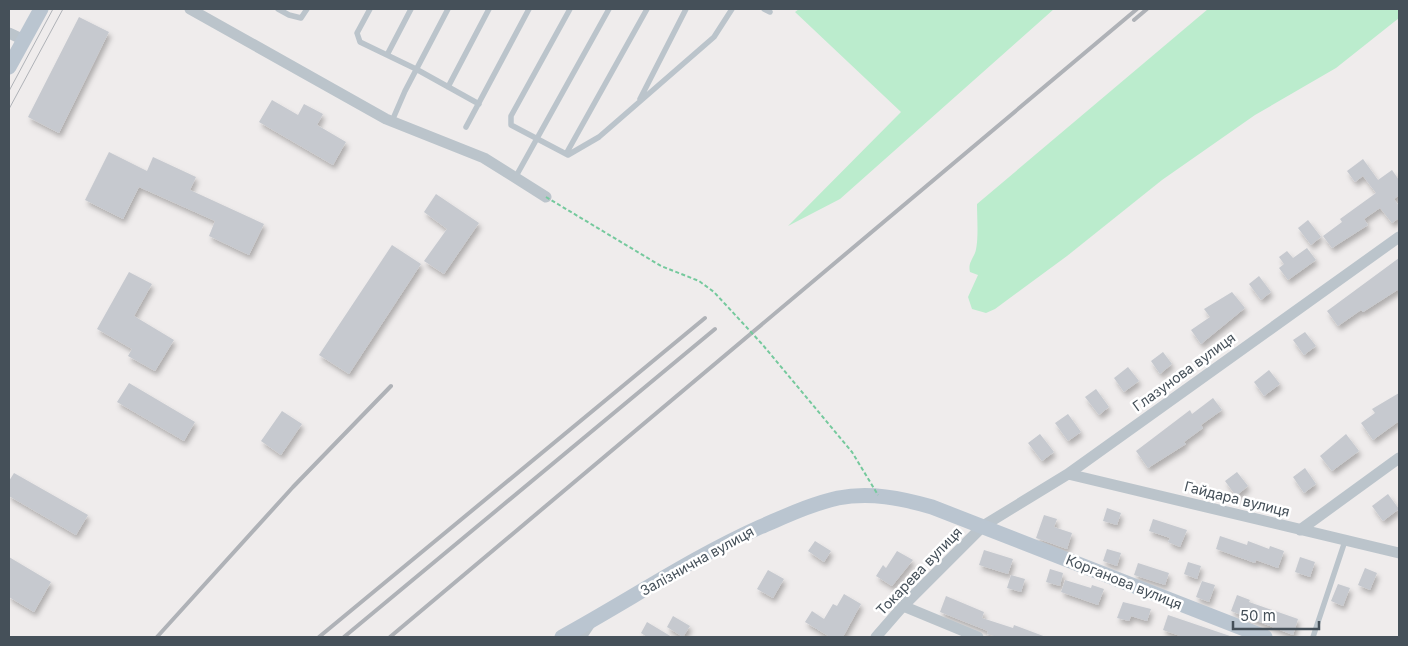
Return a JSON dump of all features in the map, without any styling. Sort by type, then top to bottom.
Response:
[{"type":"main road","points":[[9,67],[41,9]]},
{"type":"main road","name":"Залізнична вулиця","points":[[562,637],[724,544],[799,510],[840,498],[878,496],[904,499],[983,526]]},
{"type":"main road","name":"Корганова вулиця","points":[[983,526],[1265,637]]},
{"type":"street","points":[[190,9],[392,121],[484,158],[546,197]]},
{"type":"street","points":[[9,32],[24,40]]},
{"type":"street","name":"Глазунова вулиця","points":[[983,526],[1068,474],[1399,237]]},
{"type":"street","points":[[1300,530],[1399,458]]},
{"type":"street","name":"Гайдара вулиця","points":[[1068,474],[1345,542],[1399,553]]},
{"type":"street","name":"Токарева вулиця","points":[[876,637],[903,606],[983,526]]},
{"type":"street","points":[[903,606],[978,637]]},
{"type":"street","points":[[581,637],[592,621]]},
{"type":"lane","points":[[278,9],[289,15],[301,18],[307,9]]},
{"type":"lane","points":[[370,9],[357,33],[360,42],[416,69],[478,104]]},
{"type":"lane","points":[[387,55],[411,9]]},
{"type":"lane","points":[[392,121],[416,69],[448,9]]},
{"type":"lane","points":[[448,87],[489,9]]},
{"type":"lane","points":[[466,127],[529,9]]},
{"type":"lane","points":[[570,9],[511,116],[511,125],[568,155],[599,137],[714,37],[732,9]]},
{"type":"lane","points":[[515,178],[538,140],[609,9]]},
{"type":"lane","points":[[566,154],[647,9]]},
{"type":"lane","points":[[638,103],[686,9]]},
{"type":"lane","points":[[764,9],[770,12]]},
{"type":"lane","points":[[1313,637],[1345,542]]},
{"type":"path","points":[[546,197],[661,266],[699,281],[714,292],[762,344],[852,452],[878,496]]},
{"type":"green space","points":[[799,9],[1054,9],[840,199],[788,226],[901,112],[795,12]]},
{"type":"green space","points":[[1208,9],[1399,9],[1399,18],[1336,68],[1255,115],[1162,180],[1067,256],[995,309],[986,313],[972,309],[968,297],[978,275],[970,272],[977,242],[977,204]]},
{"type":"building","points":[[79,17],[109,32],[59,133],[28,117]]},
{"type":"building","points":[[272,100],[298,115],[304,104],[323,114],[317,125],[346,142],[333,165],[259,122]]},
{"type":"building","points":[[109,152],[147,171],[153,157],[196,177],[190,190],[264,224],[249,255],[209,236],[215,221],[139,187],[123,219],[85,200]]},
{"type":"building","points":[[1363,159],[1378,180],[1392,170],[1399,180],[1399,195],[1394,199],[1399,206],[1399,218],[1392,223],[1380,208],[1364,219],[1368,225],[1332,248],[1323,236],[1342,222],[1340,219],[1376,193],[1363,176],[1355,182],[1347,171]]},
{"type":"building","points":[[436,194],[479,223],[444,274],[424,261],[447,229],[424,212]]},
{"type":"building","points":[[1308,220],[1321,237],[1311,245],[1298,228]]},
{"type":"building","points":[[392,245],[421,264],[349,374],[319,355]]},
{"type":"building","points":[[1307,248],[1316,260],[1288,280],[1279,268],[1284,264],[1279,257],[1287,251],[1293,258]]},
{"type":"building","points":[[1399,258],[1399,289],[1363,312],[1361,310],[1338,326],[1327,311]]},
{"type":"building","points":[[129,272],[152,284],[134,316],[174,340],[155,371],[128,356],[132,349],[97,329]]},
{"type":"building","points":[[1259,276],[1271,292],[1261,300],[1249,284]]},
{"type":"building","points":[[1232,292],[1245,308],[1201,344],[1191,330],[1210,317],[1204,309]]},
{"type":"building","points":[[1305,332],[1316,346],[1304,355],[1293,340]]},
{"type":"building","points":[[1163,352],[1172,364],[1160,374],[1151,361]]},
{"type":"building","points":[[1128,367],[1139,381],[1124,392],[1114,378]]},
{"type":"building","points":[[1269,370],[1280,384],[1264,396],[1254,382]]},
{"type":"building","points":[[129,383],[195,422],[184,441],[117,402]]},
{"type":"building","points":[[1096,389],[1109,407],[1099,415],[1085,397]]},
{"type":"building","points":[[1399,393],[1399,421],[1373,440],[1361,423],[1375,413],[1372,409]]},
{"type":"building","points":[[1213,398],[1222,410],[1201,425],[1203,428],[1184,442],[1186,444],[1148,468],[1136,451],[1190,410],[1192,414]]},
{"type":"building","points":[[282,411],[302,424],[281,455],[261,441]]},
{"type":"building","points":[[1068,414],[1081,432],[1068,441],[1055,423]]},
{"type":"building","points":[[1040,434],[1054,452],[1042,461],[1028,443]]},
{"type":"building","points":[[1346,434],[1359,451],[1332,471],[1320,456]]},
{"type":"building","points":[[1305,468],[1316,484],[1304,493],[1293,477]]},
{"type":"building","points":[[1237,472],[1248,486],[1236,496],[1225,481]]},
{"type":"building","points":[[14,473],[88,515],[76,535],[9,496],[9,481]]},
{"type":"building","points":[[1388,494],[1399,509],[1383,521],[1372,506]]},
{"type":"building","points":[[1107,508],[1121,513],[1117,525],[1103,521]]},
{"type":"building","points":[[1044,515],[1057,519],[1054,527],[1072,533],[1067,549],[1036,538]]},
{"type":"building","points":[[1153,519],[1187,530],[1180,547],[1168,542],[1170,538],[1149,531]]},
{"type":"building","points":[[1220,536],[1247,545],[1248,541],[1269,549],[1270,546],[1284,551],[1278,568],[1256,560],[1255,563],[1216,549]]},
{"type":"building","points":[[815,541],[831,551],[824,562],[808,551]]},
{"type":"building","points":[[1107,549],[1121,553],[1117,566],[1103,561]]},
{"type":"building","points":[[984,550],[1013,559],[1008,574],[979,565]]},
{"type":"building","points":[[897,551],[913,560],[892,586],[876,576],[883,565],[886,568]]},
{"type":"building","points":[[9,557],[51,582],[34,612],[9,597]]},
{"type":"building","points":[[1300,557],[1315,562],[1310,577],[1295,572]]},
{"type":"building","points":[[1188,562],[1201,566],[1197,579],[1184,574]]},
{"type":"building","points":[[1138,563],[1169,573],[1165,585],[1134,575]]},
{"type":"building","points":[[1365,568],[1377,573],[1370,590],[1358,585]]},
{"type":"building","points":[[1050,569],[1063,573],[1060,586],[1046,582]]},
{"type":"building","points":[[768,570],[784,579],[773,598],[757,589]]},
{"type":"building","points":[[1011,575],[1025,579],[1021,592],[1007,588]]},
{"type":"building","points":[[1065,580],[1091,588],[1092,585],[1104,589],[1098,605],[1061,592]]},
{"type":"building","points":[[1202,581],[1215,585],[1209,602],[1196,597]]},
{"type":"building","points":[[1338,584],[1350,588],[1343,606],[1331,601]]},
{"type":"building","points":[[844,594],[861,604],[843,637],[830,637],[805,622],[812,611],[824,619],[833,604],[837,606]]},
{"type":"building","points":[[1237,595],[1250,600],[1249,602],[1298,619],[1293,635],[1231,611]]},
{"type":"building","points":[[946,596],[984,612],[982,618],[1013,628],[1014,625],[1046,637],[998,637],[987,634],[988,631],[940,612]]},
{"type":"building","points":[[1123,602],[1151,609],[1147,621],[1131,616],[1129,621],[1117,618]]},
{"type":"building","points":[[1168,615],[1230,637],[1183,637],[1163,630]]},
{"type":"building","points":[[673,616],[690,626],[683,637],[667,627]]},
{"type":"building","points":[[647,622],[672,637],[647,637],[641,633]]},
{"type":"tram line","points":[[9,91],[53,9]]},
{"type":"tram line","points":[[9,109],[63,9]]},
{"type":"railway","points":[[390,637],[1137,9]]},
{"type":"railway","points":[[1134,20],[1147,9]]},
{"type":"railway","points":[[319,637],[705,318]]},
{"type":"railway","points":[[344,637],[715,329]]},
{"type":"railway","points":[[157,637],[293,487],[391,386]]}]
